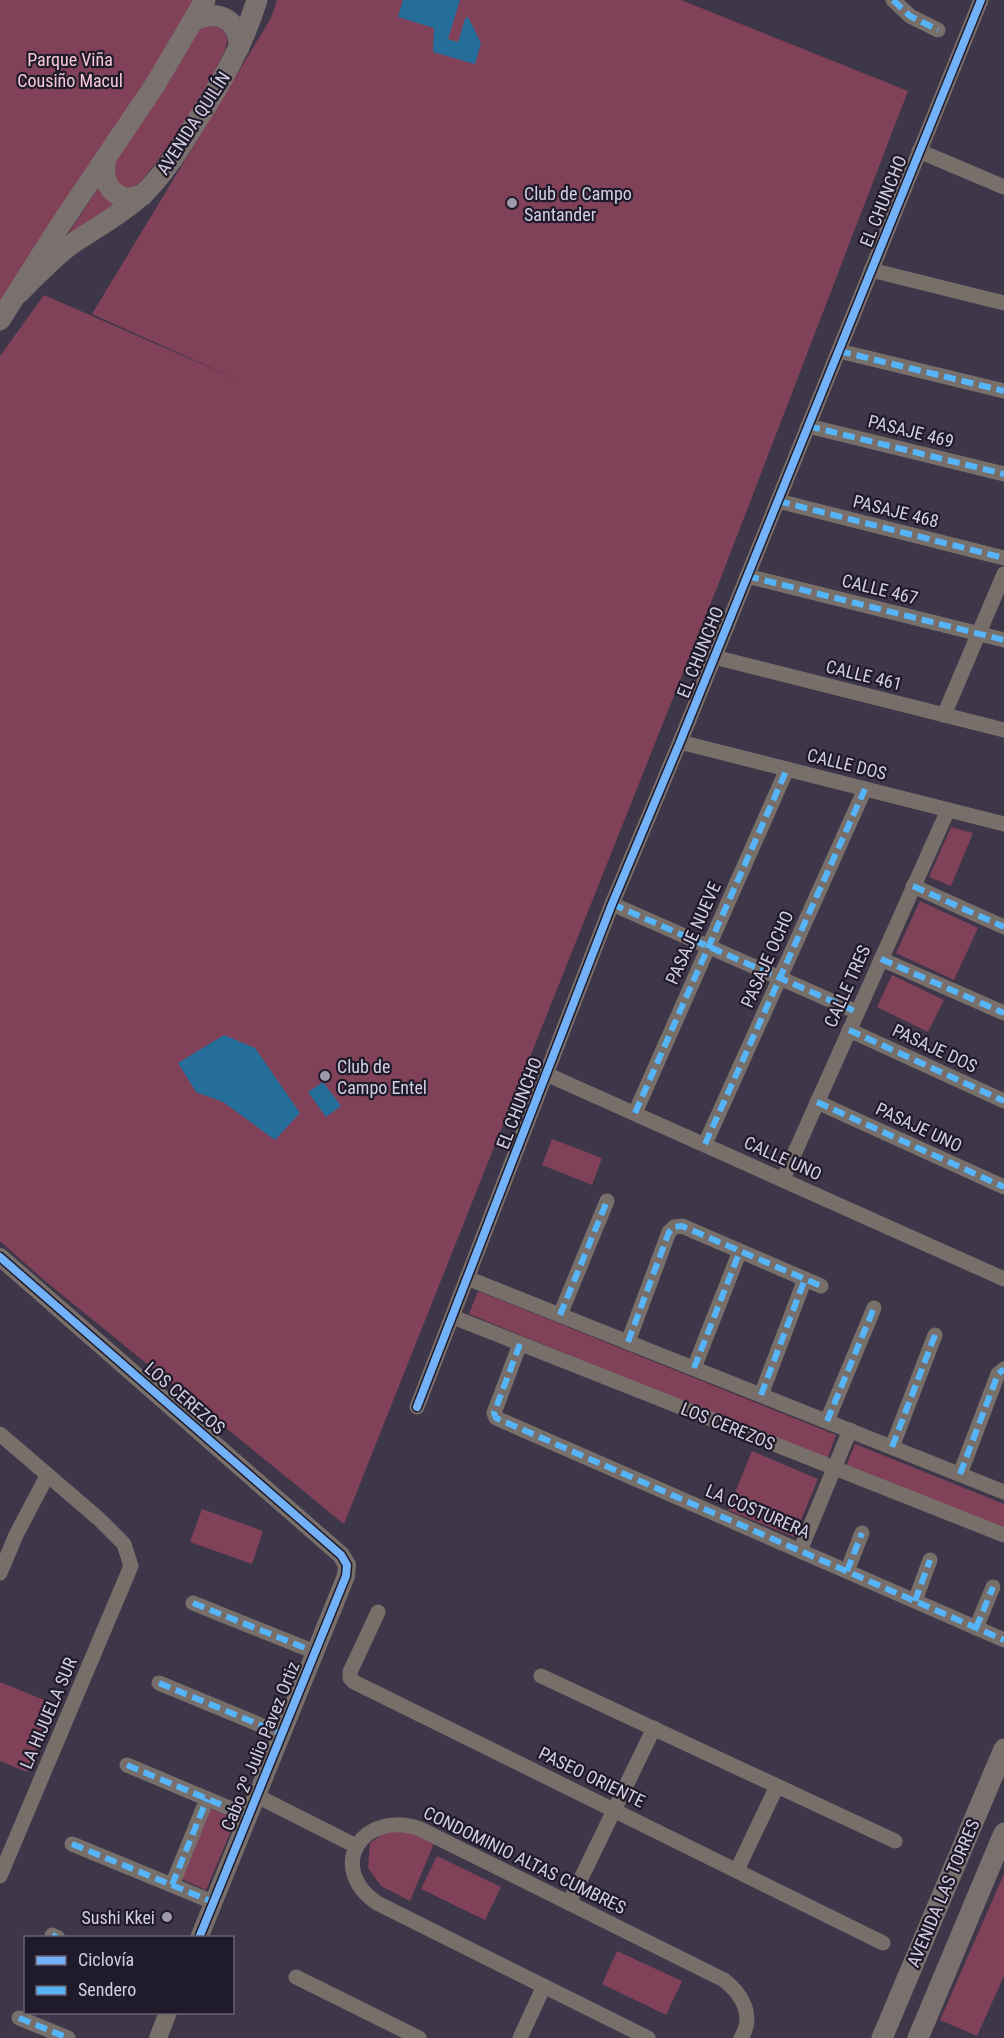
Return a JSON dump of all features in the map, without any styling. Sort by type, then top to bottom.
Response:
[{"type":"main road","name":"AVENIDA QUILÍN","points":[[0,320],[59,227],[155,85],[205,0]]},
{"type":"main road","name":"AVENIDA QUILÍN","points":[[19,293],[70,246],[143,195],[181,146],[214,94],[239,48],[257,0]]},
{"type":"main road","points":[[194,20],[214,15],[223,17],[231,22],[236,30],[239,48]]},
{"type":"main road","points":[[106,158],[104,176],[111,192],[126,199],[143,195]]},
{"type":"main road","name":"AVENIDA LAS TORRES","points":[[882,2038],[1004,1749]]},
{"type":"main road","name":"AVENIDA LAS TORRES","points":[[922,2037],[929,2010],[1004,1833]]},
{"type":"main road","points":[[900,1996],[917,1995],[925,2001],[929,2010]]},
{"type":"street","points":[[893,0],[910,16],[938,30]]},
{"type":"street","name":"EL CHUNCHO","points":[[453,1317],[612,904],[981,0]]},
{"type":"street","points":[[920,151],[1004,187]]},
{"type":"street","points":[[871,270],[1004,303]]},
{"type":"street","points":[[838,351],[1004,391]]},
{"type":"street","name":"PASAJE 469","points":[[808,426],[1004,474]]},
{"type":"street","name":"PASAJE 468","points":[[778,501],[1004,558]]},
{"type":"street","points":[[944,715],[1004,574]]},
{"type":"street","name":"CALLE 467","points":[[747,576],[1004,640]]},
{"type":"street","name":"CALLE 461","points":[[714,657],[1004,730]]},
{"type":"street","name":"CALLE DOS","points":[[680,742],[1004,824]]},
{"type":"street","name":"PASAJE NUEVE","points":[[635,1113],[787,769]]},
{"type":"street","name":"PASAJE OCHO","points":[[705,1144],[865,789]]},
{"type":"street","name":"CALLE TRES","points":[[783,1179],[948,810]]},
{"type":"street","points":[[914,886],[1004,927]]},
{"type":"street","points":[[612,904],[857,1012]]},
{"type":"street","points":[[881,959],[1004,1013]]},
{"type":"street","name":"PASAJE DOS","points":[[849,1030],[1004,1101]]},
{"type":"street","name":"CALLE UNO","points":[[546,1074],[1004,1279]]},
{"type":"street","name":"PASAJE UNO","points":[[817,1102],[1004,1187]]},
{"type":"street","points":[[560,1315],[607,1201]]},
{"type":"street","points":[[628,1342],[671,1228],[682,1227],[821,1286]]},
{"type":"street","points":[[694,1368],[740,1251]]},
{"type":"street","name":"LOS CEREZOS","points":[[0,1257],[333,1547],[344,1558],[347,1565]]},
{"type":"street","points":[[467,1278],[1004,1492]]},
{"type":"street","points":[[761,1395],[805,1279]]},
{"type":"street","points":[[827,1421],[874,1308]]},
{"type":"street","points":[[417,1407],[453,1317]]},
{"type":"street","name":"LOS CEREZOS","points":[[453,1317],[1004,1535]]},
{"type":"street","points":[[892,1447],[935,1335]]},
{"type":"street","name":"LA COSTURERA","points":[[520,1344],[494,1413],[496,1418],[1004,1640]]},
{"type":"street","points":[[960,1474],[998,1374],[1004,1369]]},
{"type":"street","points":[[800,1551],[850,1430]]},
{"type":"street","points":[[0,1434],[47,1476],[16,1534],[0,1573]]},
{"type":"street","name":"LA HIJUELA SUR","points":[[0,1876],[131,1566],[124,1544],[99,1519],[47,1476]]},
{"type":"street","points":[[847,1571],[862,1533]]},
{"type":"street","points":[[915,1601],[930,1560]]},
{"type":"street","name":"Cabo 2º Julio Pavez Ortiz","points":[[200,1936],[346,1576],[347,1565]]},
{"type":"street","points":[[976,1628],[993,1587]]},
{"type":"street","points":[[193,1603],[315,1652]]},
{"type":"street","name":"PASEO ORIENTE","points":[[378,1612],[350,1672],[351,1680],[883,1942]]},
{"type":"street","points":[[541,1676],[896,1841]]},
{"type":"street","points":[[159,1683],[282,1734]]},
{"type":"street","points":[[569,1903],[654,1728]]},
{"type":"street","points":[[127,1765],[248,1816]]},
{"type":"street","points":[[737,1870],[777,1786]]},
{"type":"street","points":[[256,1796],[356,1846],[353,1862],[356,1878],[370,1898],[648,2038]]},
{"type":"street","name":"Cabo 2º Julio Pavez Ortiz","points":[[172,1885],[207,1799]]},
{"type":"street","name":"CONDOMINIO ALTAS CUMBRES","points":[[356,1846],[365,1834],[377,1828],[393,1824],[411,1826],[569,1903],[724,1980],[739,1994],[746,2006],[747,2021],[744,2037]]},
{"type":"street","points":[[72,1844],[213,1902]]},
{"type":"street","points":[[296,1977],[419,2038]]},
{"type":"street","points":[[520,2038],[544,1986]]},
{"type":"street","points":[[158,2038],[168,2014]]},
{"type":"street","points":[[19,2018],[68,2038]]},
{"type":"green space","name":"Parque Viña Cousiño Macul","points":[[0,0],[196,0],[0,304]]},
{"type":"green space","points":[[277,0],[681,0],[908,91],[722,575],[344,1524],[45,1281],[0,1241],[0,356],[44,295],[243,382],[92,314],[271,18]]},
{"type":"green space","points":[[205,25],[222,29],[226,34],[225,49],[217,67],[190,114],[145,177],[132,189],[118,188],[111,164],[195,30]]},
{"type":"green space","points":[[99,187],[118,203],[66,237]]},
{"type":"green space","points":[[951,827],[973,833],[951,886],[929,877]]},
{"type":"green space","points":[[920,901],[978,928],[954,980],[896,953]]},
{"type":"green space","points":[[892,975],[944,1000],[928,1032],[877,1007]]},
{"type":"green space","points":[[552,1139],[602,1158],[592,1185],[542,1165]]},
{"type":"green space","points":[[478,1291],[836,1435],[827,1460],[469,1314]]},
{"type":"green space","points":[[855,1444],[1004,1504],[1004,1527],[846,1466]]},
{"type":"green space","points":[[752,1451],[818,1479],[794,1537],[728,1510]]},
{"type":"green space","points":[[202,1509],[263,1531],[252,1564],[190,1542]]},
{"type":"green space","points":[[0,1682],[54,1704],[27,1772],[0,1761]]},
{"type":"green space","points":[[210,1809],[236,1819],[206,1890],[179,1878]]},
{"type":"green space","points":[[389,1830],[409,1831],[435,1841],[410,1901],[381,1886],[368,1868],[370,1843]]},
{"type":"green space","points":[[437,1856],[501,1887],[485,1920],[421,1889]]},
{"type":"green space","points":[[1004,1874],[1004,1976],[977,2036],[940,2020]]},
{"type":"green space","points":[[617,1951],[682,1981],[666,2015],[602,1984]]},
{"type":"water","points":[[403,0],[460,0],[448,39],[458,42],[465,19],[468,17],[481,43],[475,64],[433,52],[434,28],[398,17]]},
{"type":"water","points":[[224,1035],[255,1048],[300,1113],[275,1140],[223,1102],[196,1092],[178,1063]]},
{"type":"water","points":[[323,1082],[341,1106],[326,1117],[308,1092]]},
{"type":"marked path","points":[[893,0],[910,16],[938,30]]},
{"type":"marked path","points":[[839,351],[1004,391]]},
{"type":"marked path","points":[[808,426],[1004,474]]},
{"type":"marked path","points":[[778,501],[1004,558]]},
{"type":"marked path","points":[[747,576],[1004,640]]},
{"type":"marked path","points":[[635,1113],[787,769]]},
{"type":"marked path","points":[[705,1144],[865,789]]},
{"type":"marked path","points":[[913,886],[1004,927]]},
{"type":"marked path","points":[[612,904],[857,1012]]},
{"type":"marked path","points":[[881,959],[1004,1013]]},
{"type":"marked path","points":[[849,1030],[1004,1101]]},
{"type":"marked path","points":[[817,1102],[1004,1187]]},
{"type":"marked path","points":[[560,1315],[607,1201]]},
{"type":"marked path","points":[[628,1342],[669,1232],[674,1227],[682,1226],[821,1286]]},
{"type":"marked path","points":[[694,1368],[740,1251]]},
{"type":"marked path","points":[[761,1395],[805,1279]]},
{"type":"marked path","points":[[827,1421],[874,1308]]},
{"type":"marked path","points":[[892,1447],[935,1335]]},
{"type":"marked path","points":[[520,1344],[494,1413],[496,1418],[1004,1640]]},
{"type":"marked path","points":[[960,1474],[998,1374],[1004,1369]]},
{"type":"marked path","points":[[847,1571],[862,1533]]},
{"type":"marked path","points":[[915,1601],[930,1560]]},
{"type":"marked path","points":[[976,1628],[993,1587]]},
{"type":"marked path","points":[[193,1603],[315,1652]]},
{"type":"marked path","points":[[159,1683],[282,1734]]},
{"type":"marked path","points":[[127,1765],[248,1816]]},
{"type":"marked path","points":[[172,1885],[207,1799]]},
{"type":"marked path","points":[[72,1844],[213,1902]]},
{"type":"marked path","points":[[19,2018],[68,2038]]},
{"type":"cycle path","points":[[417,1407],[612,904],[981,0]]},
{"type":"cycle path","points":[[0,1257],[341,1555],[347,1565],[346,1576],[200,1936]]},
{"type":"place","name":"Club de Campo Santander","points":[[512,203]]},
{"type":"place","name":"Club de Campo Entel","points":[[325,1076]]},
{"type":"place","name":"Sushi Kkei","points":[[167,1917]]}]
